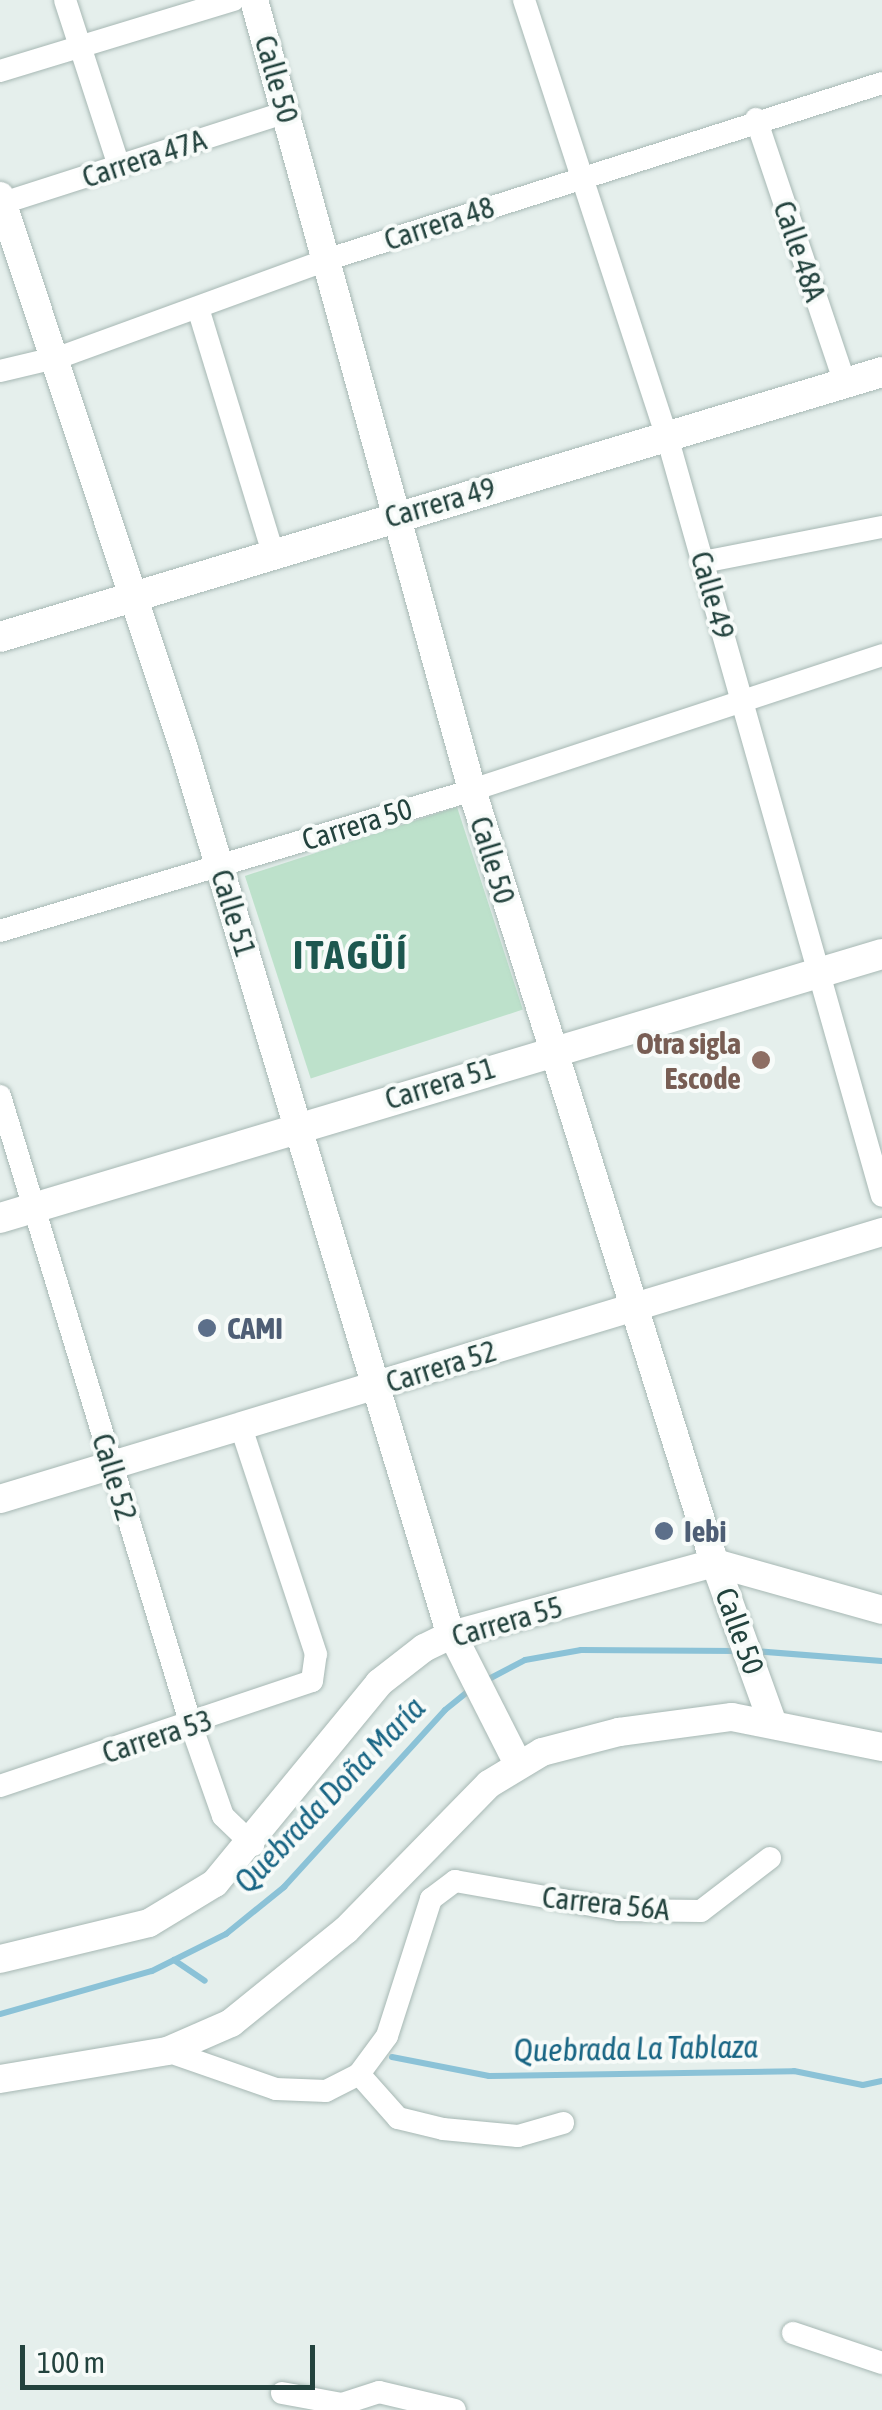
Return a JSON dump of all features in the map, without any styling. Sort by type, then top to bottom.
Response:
[{"type":"main road","name":"Carrera 49","points":[[0,637],[394,515],[882,372]]},
{"type":"main road","name":"Carrera 51","points":[[0,1218],[552,1049],[882,954]]},
{"type":"street","points":[[65,0],[119,166]]},
{"type":"street","points":[[0,70],[233,0]]},
{"type":"street","name":"Calle 50","points":[[254,0],[329,259],[394,515],[472,790],[632,1308],[718,1571],[770,1715]]},
{"type":"street","name":"Calle 49","points":[[524,0],[577,177],[667,438],[882,1196]]},
{"type":"street","name":"Carrera 48","points":[[0,371],[53,359],[329,259],[756,119],[882,82]]},
{"type":"street","name":"Carrera 47A","points":[[1,201],[287,112]]},
{"type":"street","name":"Calle 48A","points":[[756,119],[845,383]]},
{"type":"street","name":"Calle 51","points":[[1,201],[220,865],[453,1640],[510,1753]]},
{"type":"street","points":[[198,308],[272,553]]},
{"type":"street","points":[[703,562],[882,527]]},
{"type":"street","name":"Carrera 50","points":[[0,930],[472,790],[882,655]]},
{"type":"street","name":"Calle 52","points":[[0,1096],[192,1724],[228,1826],[253,1845]]},
{"type":"street","name":"Carrera 52","points":[[0,1499],[882,1232]]},
{"type":"street","name":"Carrera 53","points":[[0,1786],[312,1681],[316,1654],[240,1427]]},
{"type":"street","points":[[718,1571],[882,1610]]},
{"type":"street","name":"Carrera 55","points":[[0,1959],[149,1923],[215,1884],[253,1845],[378,1684],[453,1640],[718,1571]]},
{"type":"street","points":[[0,2080],[167,2051],[232,2023],[296,1976],[510,1753],[692,1720],[770,1715],[882,1747]]},
{"type":"street","name":"Carrera 56A","points":[[358,2074],[394,2024],[431,1899],[455,1881],[619,1910],[701,1911],[770,1858]]},
{"type":"street","points":[[167,2051],[276,2089],[326,2091],[358,2074],[398,2118],[442,2129],[518,2136],[562,2123]]},
{"type":"street","points":[[793,2333],[882,2363]]},
{"type":"street","points":[[282,2393],[342,2404],[379,2392],[456,2410]]},
{"type":"green space","points":[[457,807],[523,1010],[311,1078],[245,876]]},
{"type":"waterway","name":"Quebrada Doña María","points":[[485,1681],[525,1660],[581,1650],[737,1651]]},
{"type":"waterway","points":[[754,1651],[882,1661]]},
{"type":"waterway","name":"Quebrada Doña María","points":[[0,2014],[152,1971],[226,1934],[284,1887],[445,1710],[470,1690]]},
{"type":"waterway","name":"Quebrada La Tablaza","points":[[174,1960],[205,1981]]},
{"type":"waterway","name":"Quebrada La Tablaza","points":[[392,2057],[489,2076],[794,2071],[863,2085],[882,2081]]},
{"type":"place","name":"Otra sigla Escode","points":[[761,1060]]},
{"type":"place","name":"CAMI","points":[[207,1328]]},
{"type":"place","name":"Iebi","points":[[664,1531]]},
{"type":"district","name":"ITAGÜÍ","points":[[351,955]]}]
